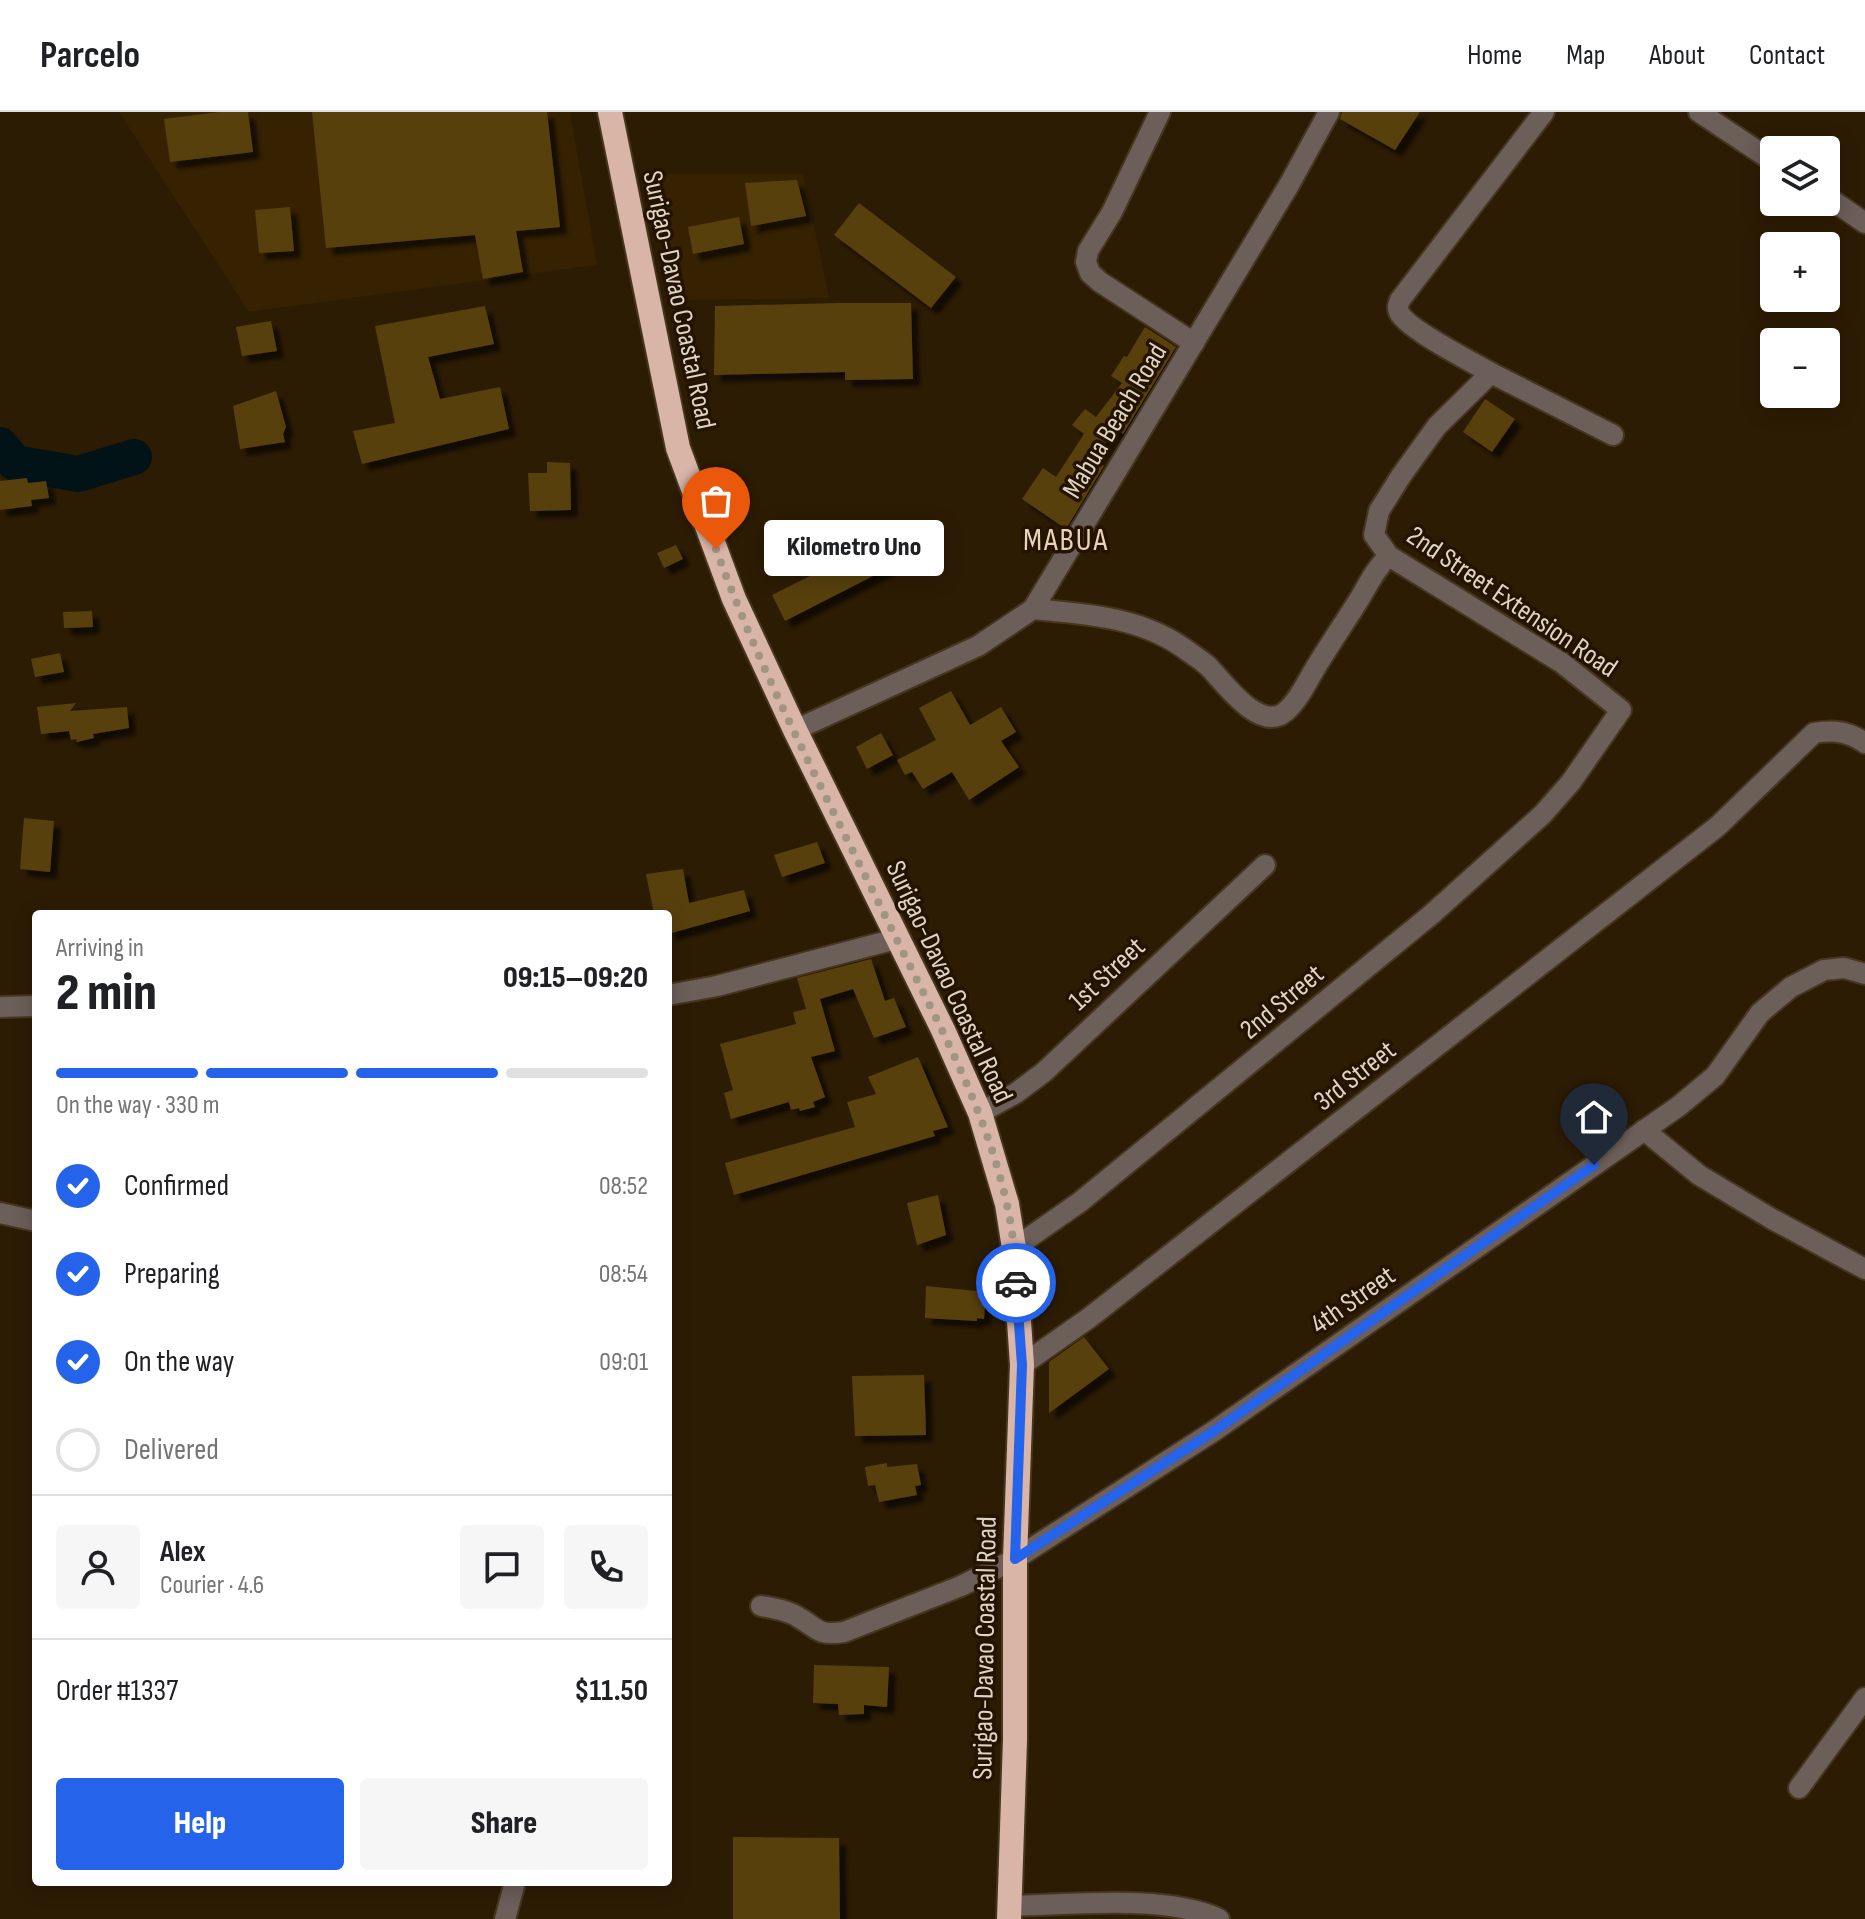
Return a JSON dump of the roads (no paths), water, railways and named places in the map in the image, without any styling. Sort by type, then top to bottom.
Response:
[{"type":"highway","name":"Surigao-Davao Coastal Road","points":[[610,112],[678,448],[734,599],[896,939],[943,1030],[980,1113],[1007,1204],[1014,1248],[1022,1365],[1015,1559],[1015,1740],[1010,1913]]},
{"type":"street","points":[[1160,112],[1112,212],[1088,251],[1086,262],[1090,273],[1100,282],[1194,343]]},
{"type":"street","name":"Mabua Beach Road","points":[[795,730],[978,646],[1033,609],[1289,185],[1329,112]]},
{"type":"street","points":[[1544,112],[1398,305],[1401,317],[1423,333],[1491,373],[1613,435]]},
{"type":"street","points":[[1699,112],[1760,153]]},
{"type":"street","points":[[1840,206],[1865,223]]},
{"type":"street","name":"2nd Street Extension Road","points":[[1491,373],[1437,426],[1379,511],[1374,535],[1389,556],[1562,663],[1621,710],[1571,782]]},
{"type":"street","points":[[1033,609],[1074,613],[1149,628],[1172,639],[1208,666],[1236,698],[1254,711],[1272,717],[1283,714],[1300,693],[1358,602],[1365,584],[1389,556]]},
{"type":"street","name":"3rd Street","points":[[1022,1365],[1126,1290],[1718,826],[1814,733],[1835,730],[1854,735],[1865,743]]},
{"type":"street","name":"2nd Street","points":[[1014,1248],[1080,1202],[1432,914],[1543,814],[1571,782]]},
{"type":"street","name":"1st Street","points":[[980,1113],[1016,1093],[1044,1072],[1265,865]]},
{"type":"street","points":[[672,994],[717,986],[896,939]]},
{"type":"street","name":"4th Street","points":[[761,1606],[799,1617],[817,1632],[826,1635],[844,1632],[961,1586],[1015,1559],[1214,1431],[1679,1106],[1715,1076],[1760,1013],[1791,987],[1824,970],[1844,968],[1865,974]]},
{"type":"street","points":[[0,1007],[32,1006]]},
{"type":"street","points":[[1644,1130],[1699,1175],[1865,1269]]},
{"type":"street","points":[[0,1213],[32,1220]]},
{"type":"street","points":[[1799,1788],[1865,1698]]},
{"type":"street","points":[[505,1919],[514,1886]]},
{"type":"street","points":[[1010,1913],[1126,1904],[1179,1907],[1219,1919]]},
{"type":"waterway","points":[[0,445],[15,463],[78,474],[134,457]]},
{"type":"place","name":"Kilometro Uno","points":[[716,549]]},
{"type":"district","name":"MABUA","points":[[1066,540]]}]
